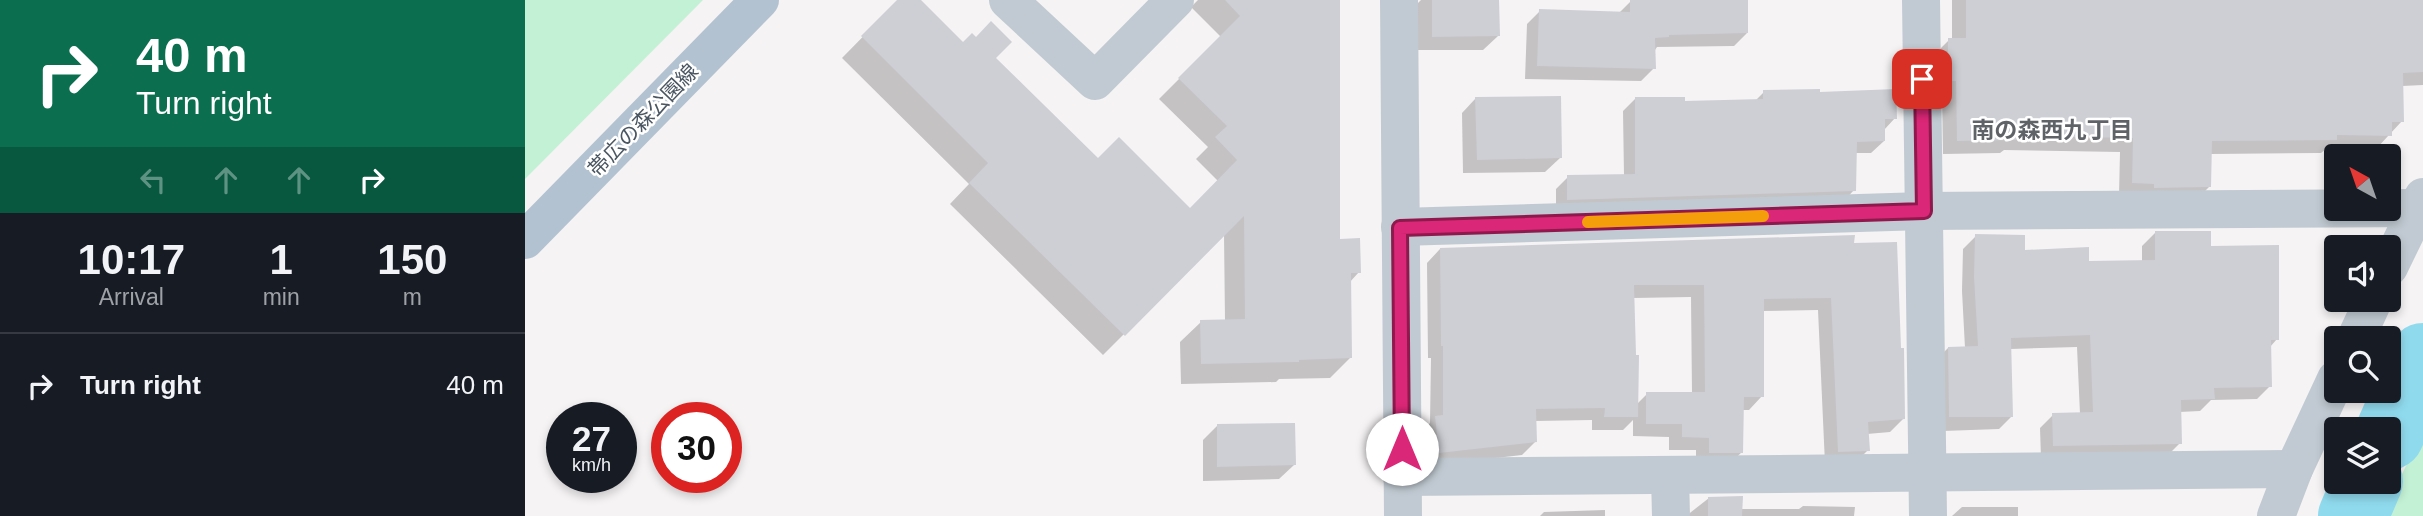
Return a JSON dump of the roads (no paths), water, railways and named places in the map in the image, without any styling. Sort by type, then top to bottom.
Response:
[{"type":"main road","name":"帯広の森公園線","points":[[525,240],[760,0]]},
{"type":"street","points":[[1008,0],[1095,81],[1175,0]]},
{"type":"street","points":[[1399,0],[1403,516]]},
{"type":"street","points":[[1921,0],[1928,516]]},
{"type":"street","points":[[1400,228],[1924,211],[2420,202],[2401,242]]},
{"type":"street","points":[[2276,516],[2294,469],[2325,403]]},
{"type":"street","points":[[1402,477],[2294,469]]},
{"type":"street","points":[[1670,476],[1671,516]]},
{"type":"waterway","points":[[2397,417],[2423,358]]},
{"type":"waterway","points":[[2353,516],[2362,494]]},
{"type":"district","name":"南の森西九丁目","points":[[2052,130]]}]
